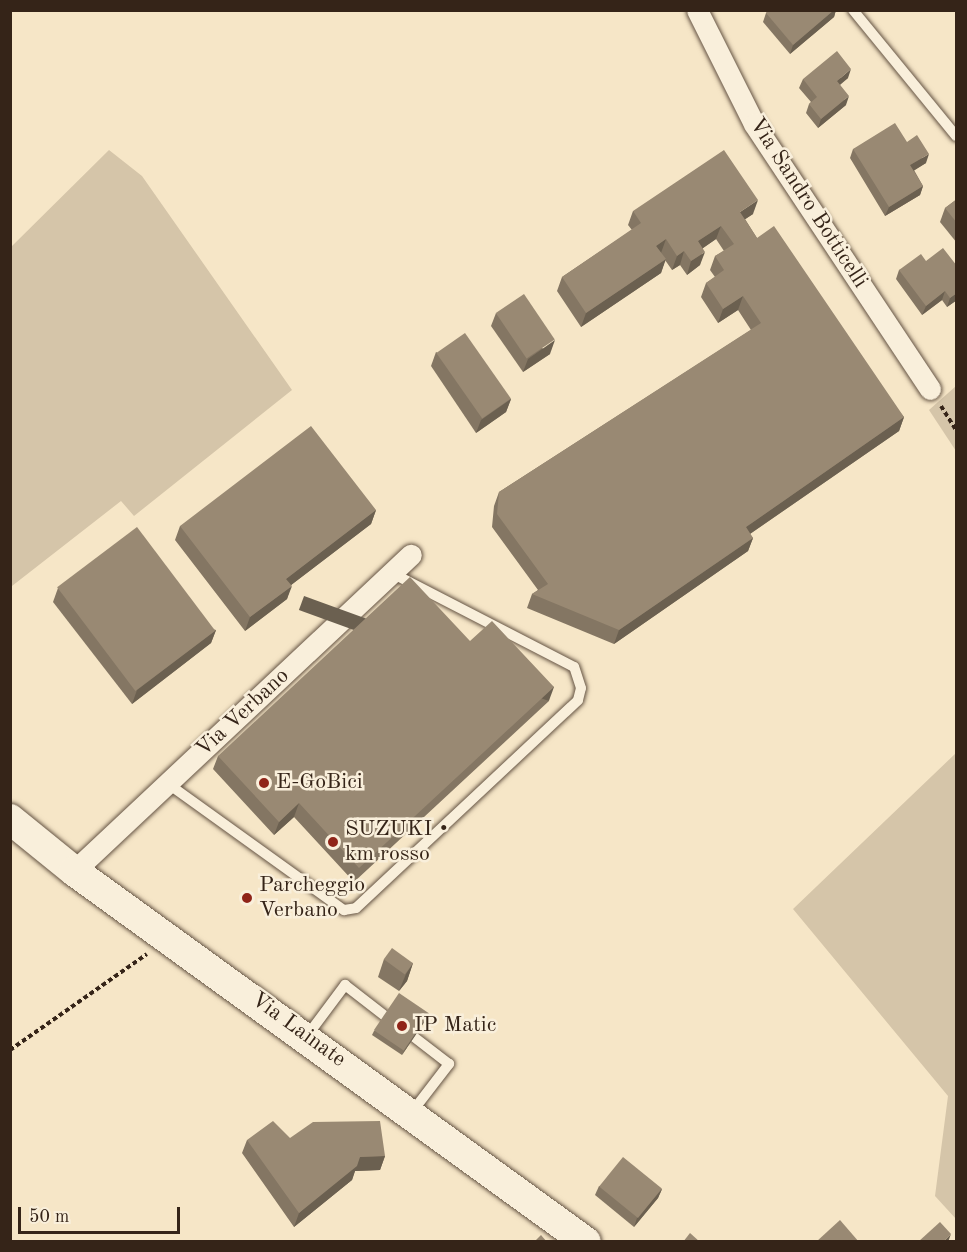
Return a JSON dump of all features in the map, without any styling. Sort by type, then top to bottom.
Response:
[{"type":"main road","name":"Via Lainate","points":[[10,819],[74,871],[412,1112],[586,1242]]},
{"type":"street","name":"Via Sandro Botticelli","points":[[697,10],[754,124],[930,389]]},
{"type":"street","name":"Via Verbano","points":[[74,871],[411,555]]},
{"type":"lane","points":[[853,10],[957,136]]},
{"type":"lane","points":[[167,783],[344,910],[356,908],[578,700],[581,688],[574,667],[392,573]]},
{"type":"lane","points":[[307,1036],[345,985],[386,1016]]},
{"type":"lane","points":[[412,1112],[449,1064],[414,1037]]},
{"type":"path","points":[[930,389],[957,430]]},
{"type":"path","points":[[10,1050],[168,938]]},
{"type":"shaded area","points":[[109,150],[142,176],[292,390],[134,516],[121,501],[12,586],[11,247]]},
{"type":"shaded area","points":[[956,386],[956,451],[929,410]]},
{"type":"shaded area","points":[[956,753],[956,1219],[935,1196],[948,1096],[793,909]]},
{"type":"building","points":[[769,10],[834,10],[793,45],[766,13]]},
{"type":"building","points":[[837,51],[851,69],[837,81],[849,96],[821,119],[809,104],[817,97],[803,79]]},
{"type":"building","points":[[895,123],[907,142],[917,135],[929,154],[910,165],[923,186],[889,207],[853,149]]},
{"type":"building","points":[[724,150],[758,200],[740,212],[757,238],[774,226],[904,417],[746,527],[753,538],[619,630],[532,594],[548,584],[497,514],[499,492],[761,323],[743,296],[723,309],[706,283],[724,270],[715,256],[734,244],[721,226],[698,241],[705,252],[691,261],[684,251],[677,256],[666,239],[656,246],[666,259],[586,313],[562,277],[641,223],[633,211]]},
{"type":"building","points":[[957,199],[957,223],[945,208]]},
{"type":"building","points":[[943,248],[957,266],[957,293],[950,298],[945,291],[926,306],[899,270],[921,254],[926,261]]},
{"type":"building","points":[[524,294],[555,340],[527,359],[496,313]]},
{"type":"building","points":[[465,333],[511,399],[482,419],[436,353]]},
{"type":"building","points":[[311,426],[376,510],[286,579],[292,586],[250,617],[180,526]]},
{"type":"building","points":[[137,527],[215,631],[135,691],[57,587]]},
{"type":"building","points":[[410,577],[470,641],[492,621],[554,687],[359,868],[299,803],[279,822],[218,756]]},
{"type":"building","points":[[392,948],[413,963],[405,975],[384,959]]},
{"type":"building","points":[[399,993],[429,1013],[404,1050],[374,1030]]},
{"type":"building","points":[[273,1121],[290,1138],[313,1122],[380,1121],[385,1156],[360,1157],[357,1166],[299,1213],[247,1140]]},
{"type":"building","points":[[623,1157],[662,1188],[638,1218],[599,1187]]},
{"type":"building","points":[[840,1220],[859,1242],[816,1242]]},
{"type":"building","points":[[940,1222],[951,1234],[943,1242],[918,1242]]},
{"type":"building","points":[[690,1233],[700,1242],[683,1242]]},
{"type":"building","points":[[541,1235],[547,1242],[534,1242]]},
{"type":"place","name":"E-GoBici","points":[[264,783]]},
{"type":"place","name":"SUZUKI • km rosso","points":[[333,842]]},
{"type":"place","name":"Parcheggio Verbano","points":[[247,898]]},
{"type":"place","name":"IP Matic","points":[[402,1026]]}]
